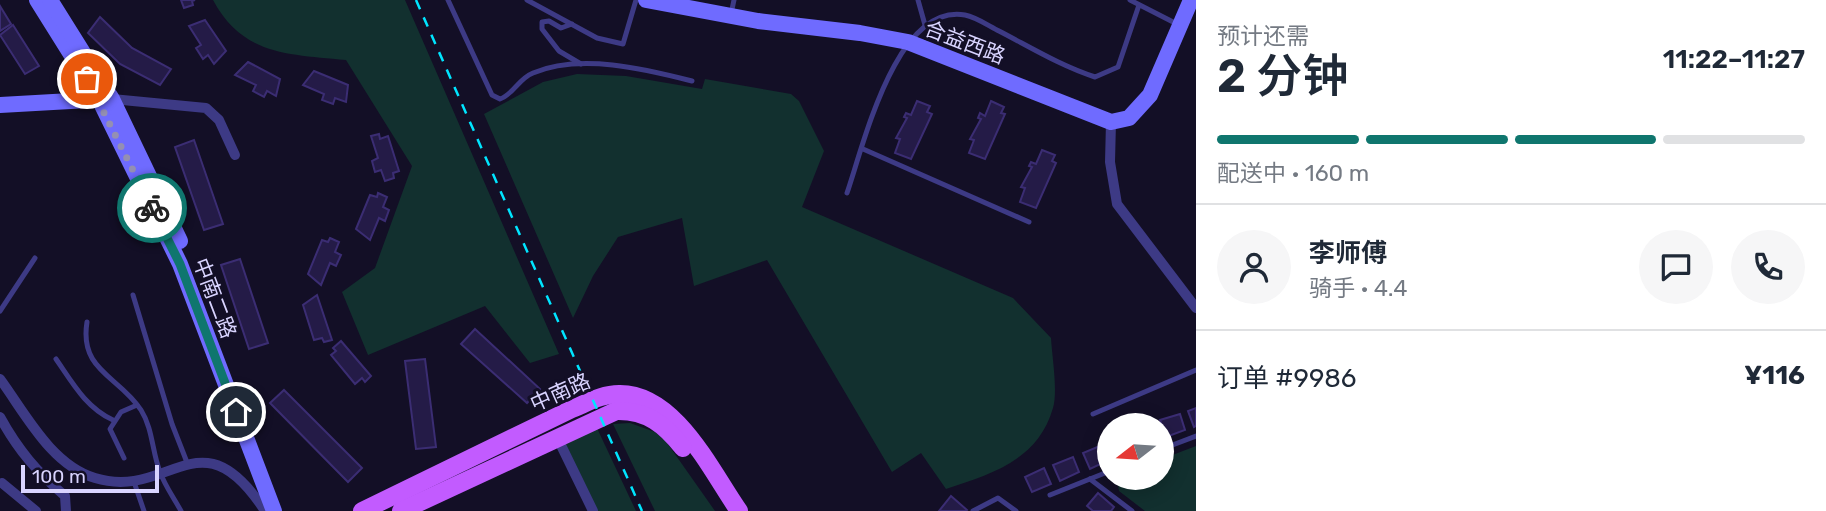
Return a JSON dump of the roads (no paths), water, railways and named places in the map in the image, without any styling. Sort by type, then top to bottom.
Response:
[{"type":"main road","name":"中南二路","points":[[37,0],[106,99],[180,264],[274,511]]},
{"type":"main road","name":"中南二路","points":[[50,0],[106,99],[189,259],[284,511]]},
{"type":"main road","name":"合益西路","points":[[646,0],[732,8],[908,42],[1111,122]]},
{"type":"main road","points":[[1111,122],[1129,118],[1150,95],[1191,0]]},
{"type":"main road","points":[[0,105],[106,99]]},
{"type":"main road","name":"中南路","points":[[362,511],[572,409],[600,397],[618,394],[637,396],[671,415],[739,511]]},
{"type":"main road","name":"中南路","points":[[401,511],[616,411],[648,415],[671,433],[726,511]]},
{"type":"street","points":[[106,99],[206,108],[219,120],[235,156]]},
{"type":"street","points":[[1111,122],[1110,162],[1117,204],[1196,308]]},
{"type":"street","points":[[0,379],[48,445],[72,466],[93,478],[115,482],[160,474],[206,461],[225,468],[250,489],[265,511]]},
{"type":"street","points":[[0,417],[17,448],[38,473],[65,496],[66,511]]},
{"type":"street","points":[[557,437],[593,511]]},
{"type":"street","points":[[2,483],[36,511]]},
{"type":"lane","points":[[448,0],[492,95],[500,99],[508,96],[521,79],[535,71],[584,65],[653,71],[692,81]]},
{"type":"lane","points":[[527,0],[597,38],[623,44],[636,0]]},
{"type":"lane","points":[[918,0],[925,25]]},
{"type":"lane","points":[[1130,0],[1180,26]]},
{"type":"lane","points":[[847,193],[886,85],[908,42],[925,25],[945,15],[967,15],[1076,70],[1095,76],[1118,67],[1139,5]]},
{"type":"lane","points":[[572,24],[561,28],[549,21],[542,22],[542,29],[559,51],[584,65]]},
{"type":"lane","points":[[863,149],[1029,222]]},
{"type":"lane","points":[[0,311],[35,258]]},
{"type":"lane","points":[[133,295],[172,424],[188,465]]},
{"type":"lane","points":[[87,322],[88,351],[100,370],[137,405],[148,424],[160,474],[181,511]]},
{"type":"lane","points":[[56,359],[83,397],[100,414],[113,419]]},
{"type":"lane","points":[[1093,414],[1196,370]]},
{"type":"lane","points":[[124,458],[110,429],[113,419],[137,405]]},
{"type":"lane","points":[[1174,445],[1196,436]]},
{"type":"lane","points":[[1049,495],[1097,476]]},
{"type":"lane","points":[[134,479],[144,511]]},
{"type":"lane","points":[[1089,479],[1132,511]]},
{"type":"lane","points":[[973,511],[998,498],[1016,511]]},
{"type":"railway","points":[[416,0],[642,511]]}]
